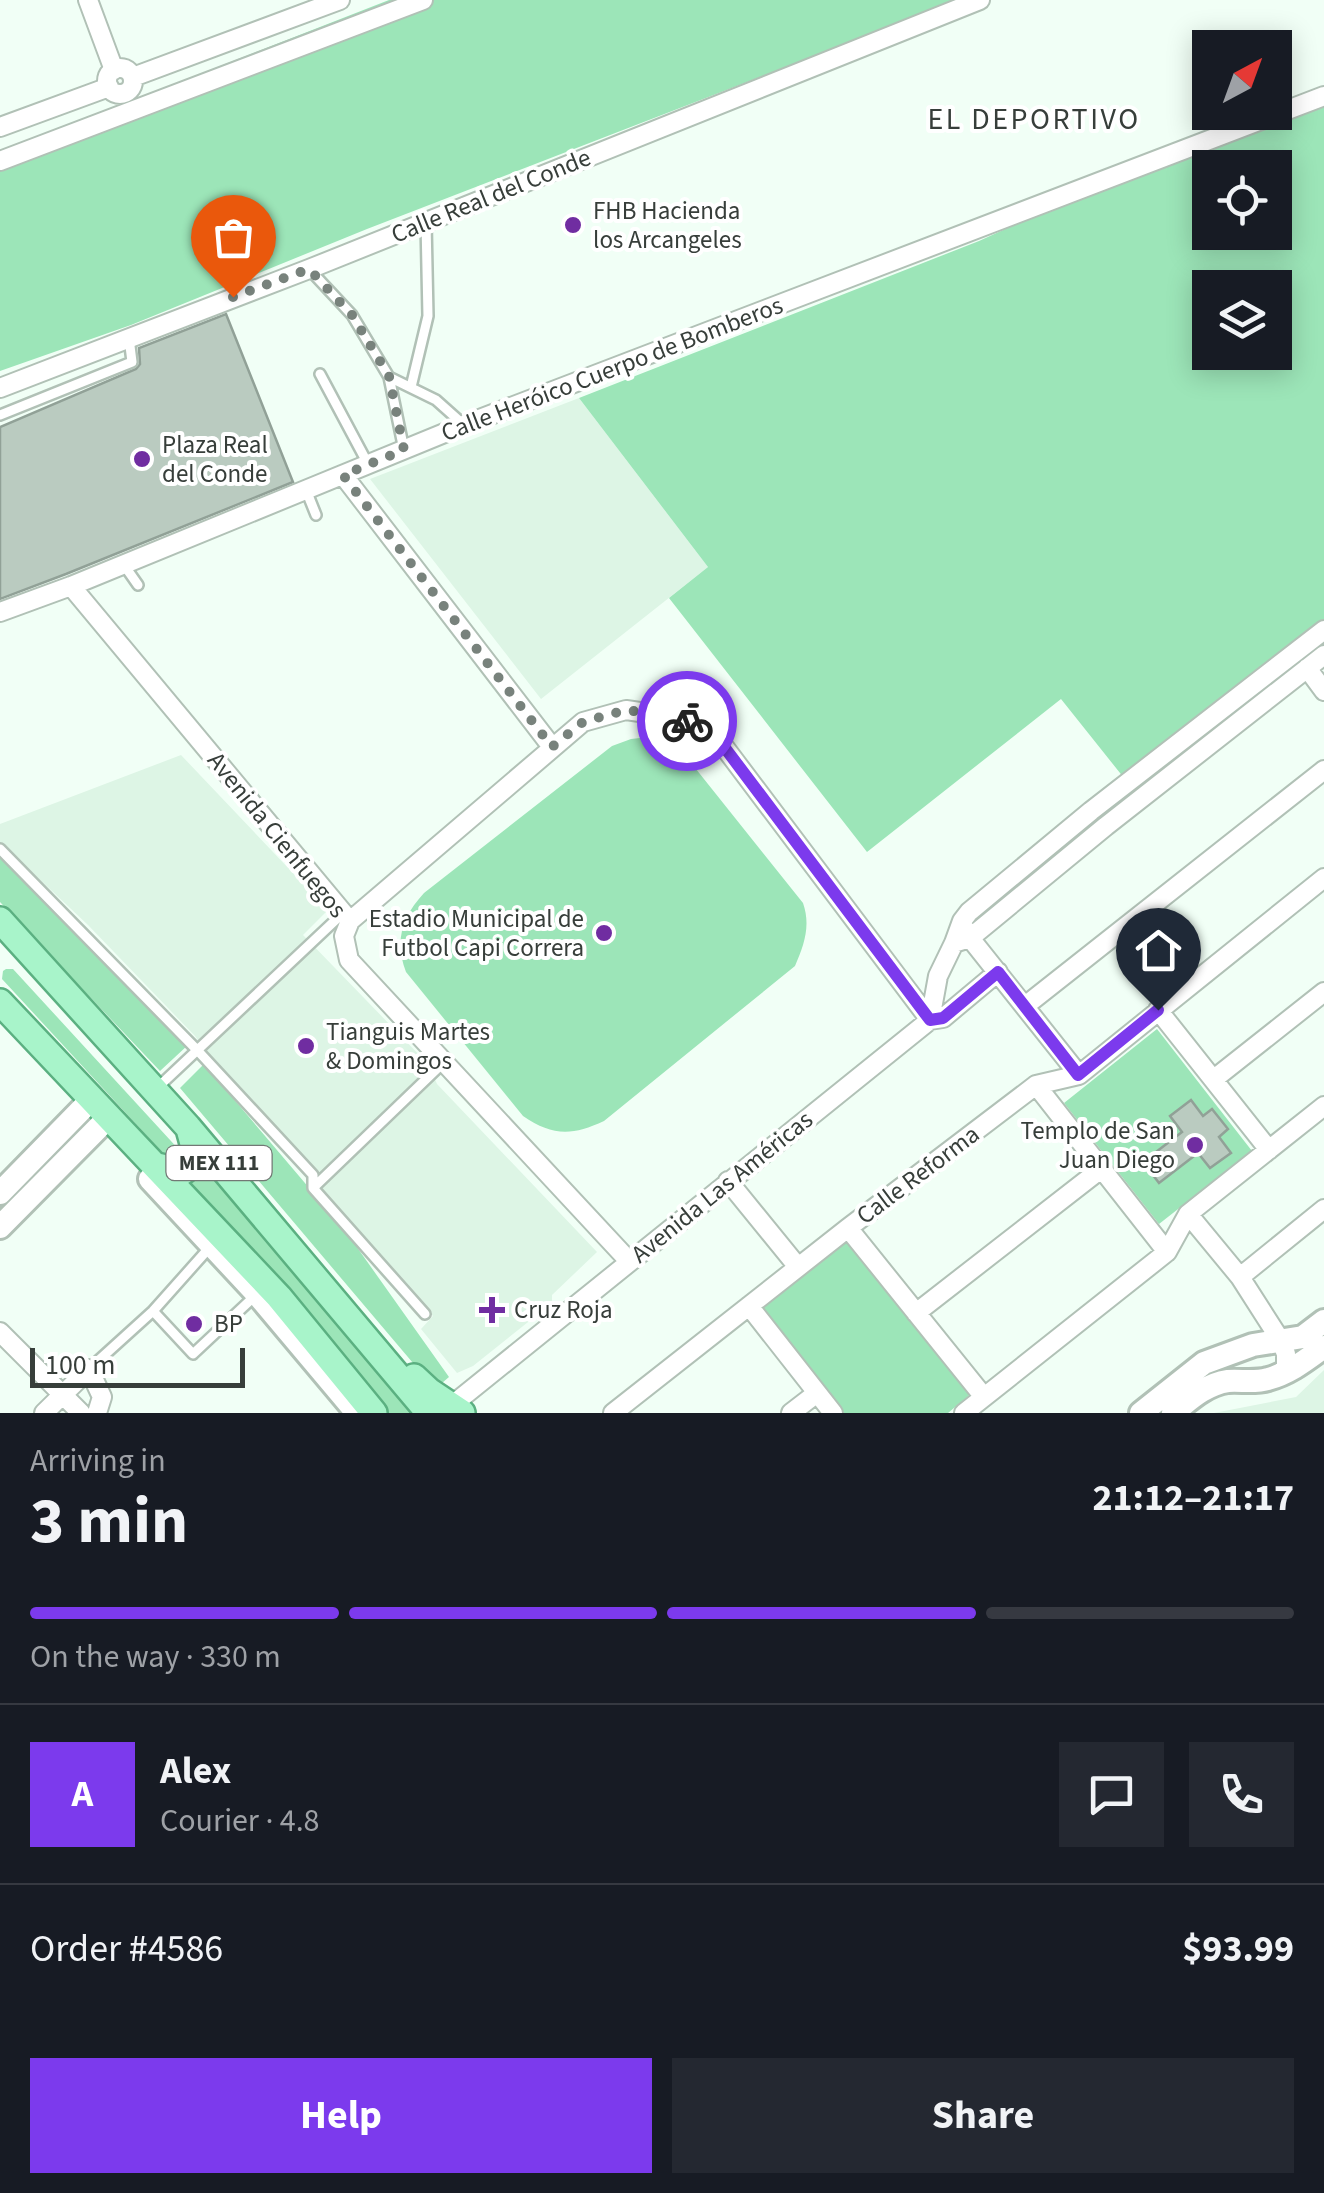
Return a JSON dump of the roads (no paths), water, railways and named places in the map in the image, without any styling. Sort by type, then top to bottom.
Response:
[{"type":"main road","name":"MEX 111","points":[[0,920],[188,1127],[349,1315],[448,1411]]},
{"type":"main road","points":[[0,954],[14,951],[32,957]]},
{"type":"main road","name":"MEX 111","points":[[6,1009],[279,1298],[374,1413]]},
{"type":"main road","points":[[157,1166],[182,1172],[191,1166],[195,1158],[188,1127]]},
{"type":"street","points":[[88,0],[112,79]]},
{"type":"street","points":[[0,127],[126,70],[133,78],[340,0]]},
{"type":"street","points":[[0,161],[423,0]]},
{"type":"street","name":"Calle Real del Conde","points":[[0,388],[309,269],[980,0]]},
{"type":"street","name":"Calle Heróico Cuerpo de Bomberos","points":[[0,612],[464,425],[1324,96]]},
{"type":"street","points":[[343,475],[552,747]]},
{"type":"street","name":"Avenida Cienfuegos","points":[[71,586],[347,917],[344,936],[348,960],[629,1261]]},
{"type":"street","points":[[930,1020],[938,976],[962,934],[1092,811],[1323,634]]},
{"type":"street","points":[[962,934],[1324,655]]},
{"type":"street","points":[[1307,668],[1324,690]]},
{"type":"street","points":[[347,917],[583,722],[626,710],[681,718],[719,740],[930,1020]]},
{"type":"street","points":[[1025,1006],[1324,770]]},
{"type":"street","points":[[1092,811],[1106,826]]},
{"type":"street","name":"Calle Reforma","points":[[614,1413],[1036,1085],[1078,1075],[1324,878]]},
{"type":"street","points":[[962,934],[998,972],[1078,1075]]},
{"type":"street","name":"Avenida Las Américas","points":[[448,1411],[728,1181],[930,1020],[943,1018],[998,972]]},
{"type":"street","points":[[1214,1079],[1324,992]]},
{"type":"street","points":[[6,1009],[100,1126],[257,1294],[356,1413]]},
{"type":"street","points":[[1158,1010],[1269,1150]]},
{"type":"street","points":[[1036,1085],[1167,1252]]},
{"type":"street","points":[[964,1413],[1167,1252],[1188,1214],[1324,1106]]},
{"type":"street","points":[[0,1192],[84,1107]]},
{"type":"street","points":[[0,1227],[100,1126]]},
{"type":"street","points":[[916,1313],[1102,1170]]},
{"type":"street","points":[[728,1181],[798,1267]]},
{"type":"street","points":[[1240,1277],[1324,1209]]},
{"type":"street","points":[[1188,1214],[1240,1277],[1280,1341],[1286,1354],[1286,1366],[1280,1375]]},
{"type":"street","points":[[848,1228],[984,1398]]},
{"type":"street","points":[[749,1306],[833,1413]]},
{"type":"street","points":[[1141,1413],[1204,1363],[1253,1345],[1303,1337],[1324,1321]]},
{"type":"street","points":[[0,1332],[81,1413]]},
{"type":"street","points":[[1172,1413],[1214,1384],[1280,1375],[1324,1347]]},
{"type":"street","points":[[1244,1349],[1237,1362],[1247,1381]]},
{"type":"street","points":[[44,1413],[89,1370],[102,1397],[98,1413]]},
{"type":"street","points":[[791,1413],[817,1393]]},
{"type":"lane","points":[[411,387],[428,316],[426,222]]},
{"type":"lane","points":[[309,269],[352,315],[389,376],[404,450]]},
{"type":"lane","points":[[0,415],[132,362],[128,338]]},
{"type":"lane","points":[[320,374],[368,464]]},
{"type":"lane","points":[[389,376],[436,400],[464,425]]},
{"type":"lane","points":[[306,490],[316,515]]},
{"type":"lane","points":[[124,565],[138,585]]},
{"type":"lane","points":[[0,848],[198,1051],[313,1176],[314,1188],[425,1314]]},
{"type":"lane","points":[[154,1091],[347,917]]},
{"type":"lane","points":[[314,1188],[444,1062]]},
{"type":"lane","points":[[89,1370],[153,1311],[212,1246]]},
{"type":"lane","points":[[153,1311],[192,1354],[257,1294]]},
{"type":"place","name":"FHB Hacienda los Arcangeles","points":[[573,225]]},
{"type":"place","name":"Plaza Real del Conde","points":[[142,459]]},
{"type":"place","name":"Estadio Municipal de Futbol Capi Correra","points":[[604,933]]},
{"type":"place","name":"Tianguis Martes & Domingos","points":[[306,1046]]},
{"type":"place","name":"Templo de San Juan Diego","points":[[1195,1145]]},
{"type":"place","name":"Cruz Roja","points":[[492,1310]]},
{"type":"place","name":"BP","points":[[194,1324]]},
{"type":"district","name":"EL DEPORTIVO","points":[[1034,119]]}]
